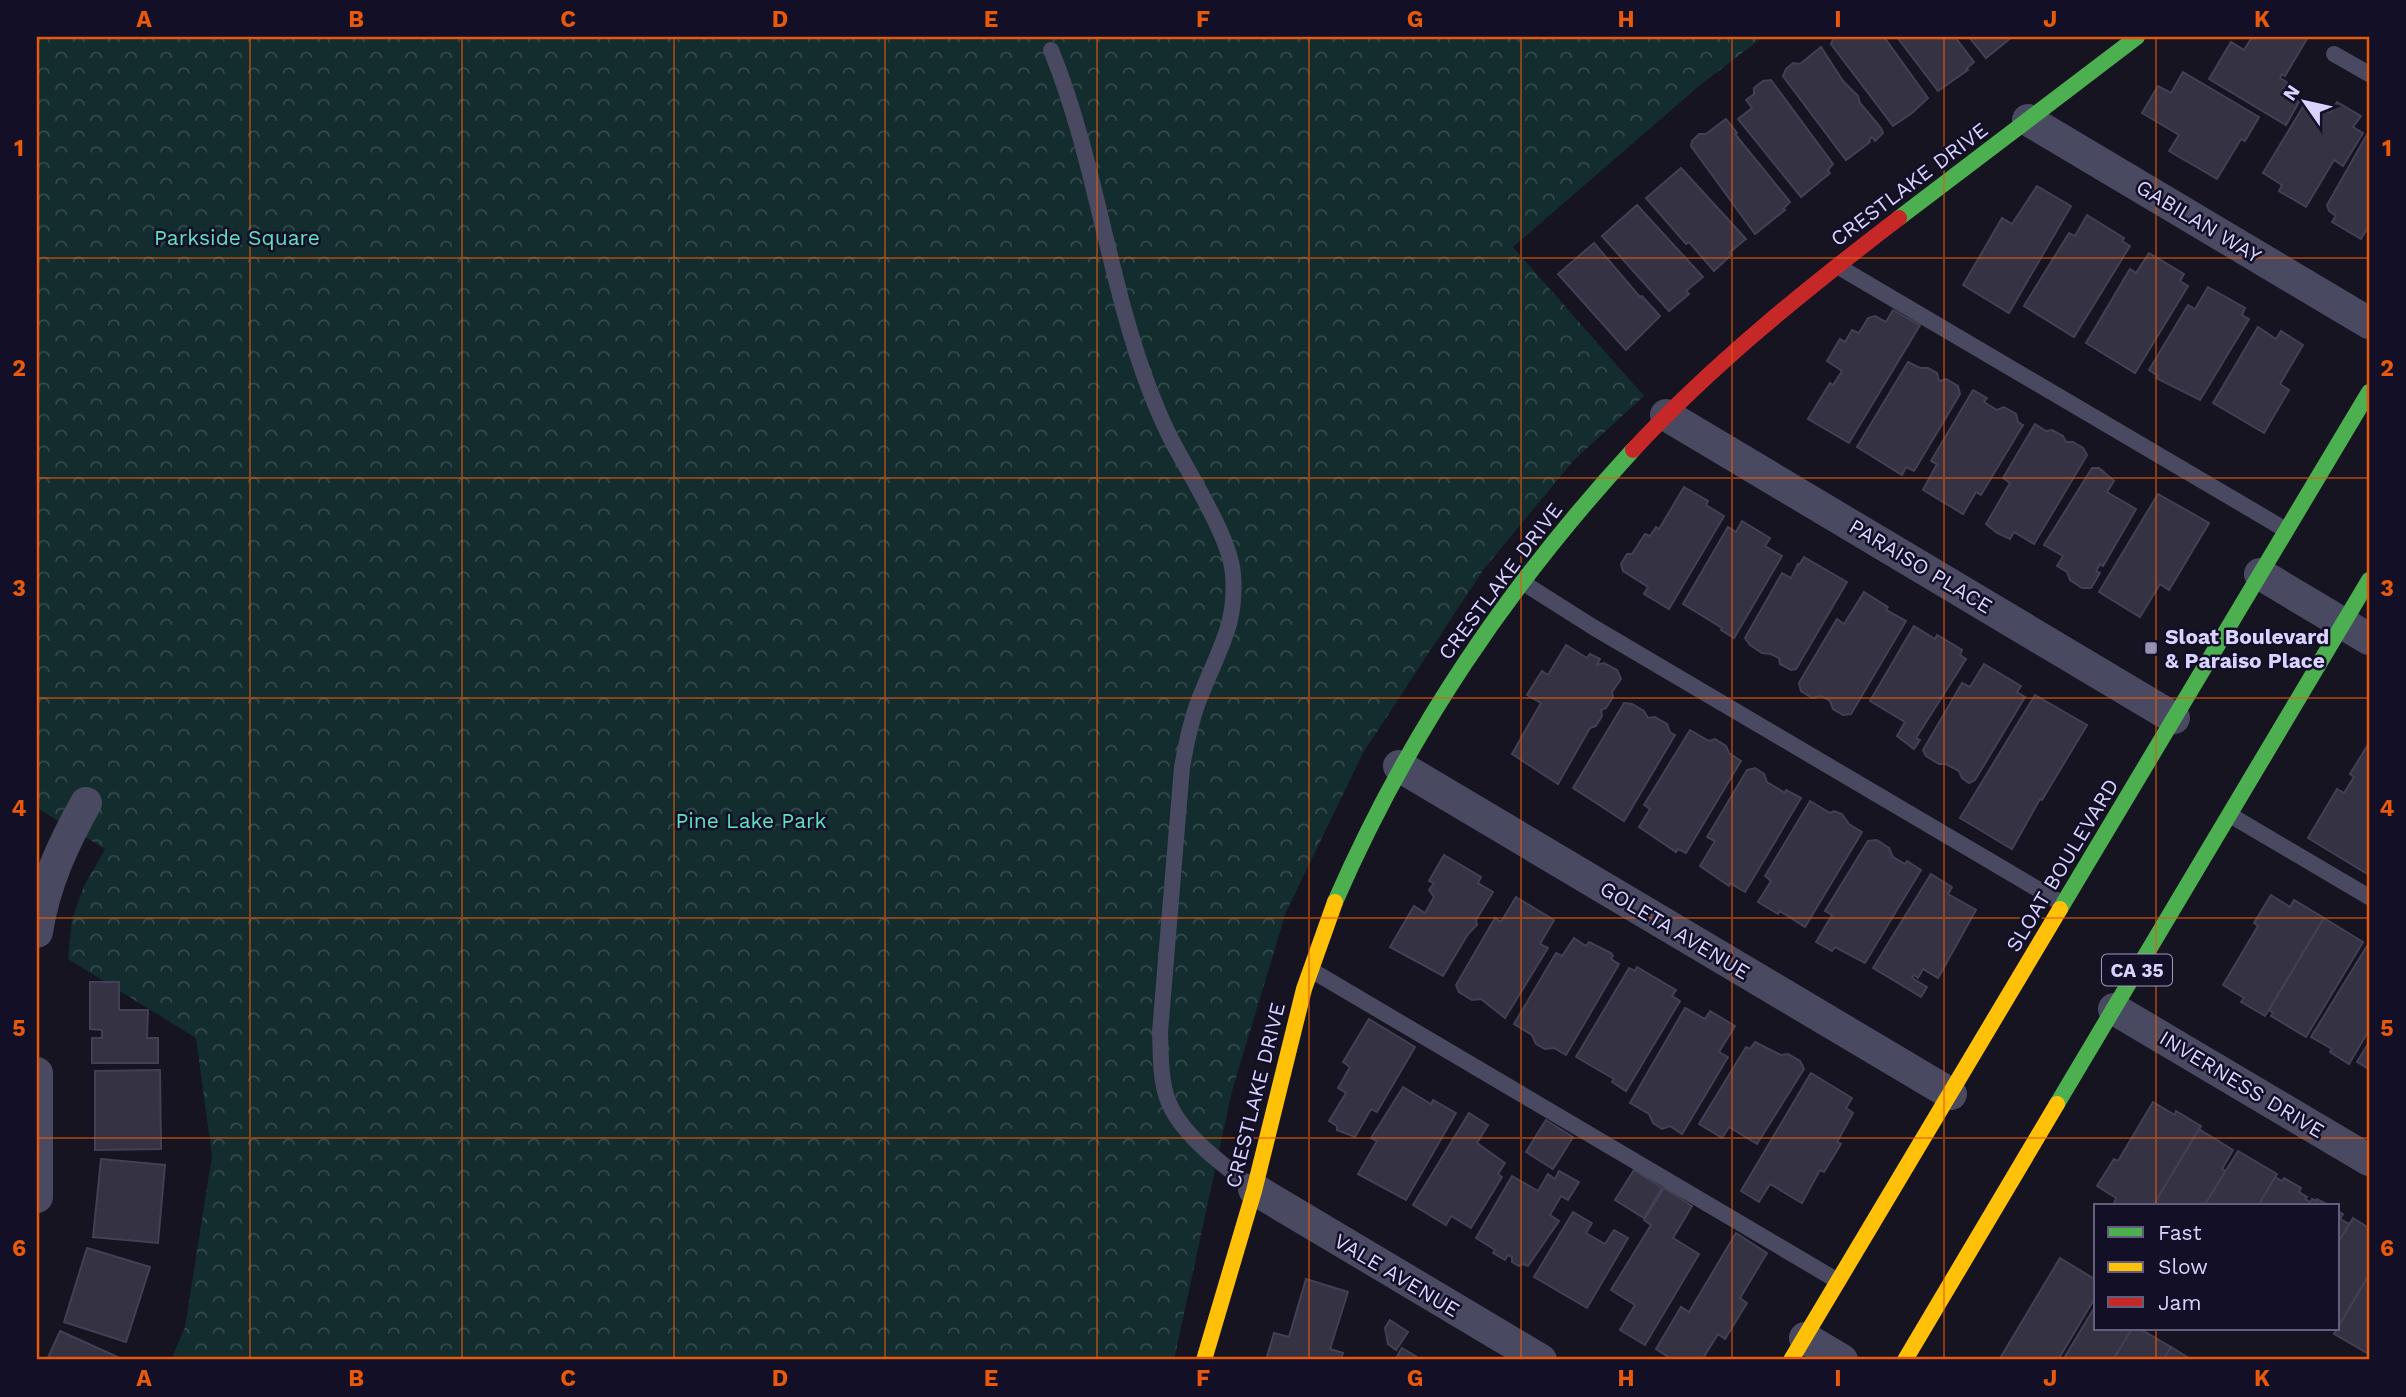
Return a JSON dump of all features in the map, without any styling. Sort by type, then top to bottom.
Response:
[{"type":"main road","name":"CRESTLAKE DRIVE","points":[[1204,1360],[1254,1189],[1287,1046],[1309,968],[1353,860],[1399,766],[1456,673],[1522,582],[1591,497],[1666,415],[1752,336],[1836,266],[2137,37]]},
{"type":"main road","name":"SLOAT BOULEVARD","points":[[1798,1349],[2369,392]]},
{"type":"main road","name":"CA 35","points":[[1905,1360],[2230,814],[2356,632],[2369,580]]},
{"type":"street","name":"GABILAN WAY","points":[[2028,120],[2369,323]]},
{"type":"street","name":"PARAISO PLACE","points":[[1666,415],[2174,718]]},
{"type":"street","points":[[2260,574],[2356,632]]},
{"type":"street","name":"GOLETA AVENUE","points":[[1399,766],[1951,1094]]},
{"type":"street","points":[[37,932],[53,869],[86,803]]},
{"type":"street","name":"INVERNESS DRIVE","points":[[2114,1009],[2369,1160]]},
{"type":"street","points":[[37,1073],[37,1197]]},
{"type":"street","name":"VALE AVENUE","points":[[1254,1189],[1541,1360]]},
{"type":"street","points":[[1798,1349],[1842,1360]]},
{"type":"lane","points":[[1051,50],[1073,109],[1134,350],[1150,395],[1215,524],[1233,570],[1232,619],[1189,728],[1182,767],[1163,998],[1161,1065],[1168,1101],[1177,1117],[1205,1148],[1254,1189]]},
{"type":"lane","points":[[2334,54],[2369,75]]},
{"type":"lane","points":[[1836,266],[2286,530]]},
{"type":"lane","points":[[1522,582],[1593,627],[2063,904]]},
{"type":"lane","points":[[2230,814],[2369,897]]},
{"type":"lane","points":[[1309,968],[1838,1281]]},
{"type":"green space","name":"Pine Lake Park","points":[[37,37],[1763,37],[1699,86],[1513,247],[1644,396],[1574,460],[1483,570],[1363,753],[1286,912],[1232,1091],[1174,1360],[171,1360],[185,1327],[212,1156],[196,1038],[68,959],[72,919],[84,886],[105,849],[37,808]]},
{"type":"building","points":[[1834,37],[1884,37],[1928,98],[1893,126],[1831,44]]},
{"type":"building","points":[[1897,37],[1955,37],[1974,62],[1966,69],[1968,70],[1938,91]]},
{"type":"building","points":[[1969,37],[2012,37],[1986,58]]},
{"type":"building","points":[[2252,37],[2308,37],[2285,76],[2282,74],[2280,78],[2288,83],[2284,88],[2301,98],[2286,125],[2209,79],[2231,42],[2244,50]]},
{"type":"building","points":[[1821,47],[1883,133],[1875,141],[1872,137],[1870,142],[1846,160],[1783,76],[1793,63],[1800,64]]},
{"type":"building","points":[[2183,72],[2259,117],[2245,141],[2241,139],[2217,179],[2169,151],[2179,135],[2142,113],[2158,86],[2171,93]]},
{"type":"building","points":[[1771,80],[1833,164],[1828,170],[1830,173],[1801,197],[1738,119],[1752,108],[1746,100],[1754,94],[1754,88],[1763,81]]},
{"type":"building","points":[[2307,100],[2330,113],[2337,102],[2361,116],[2353,127],[2363,133],[2343,166],[2334,160],[2306,207],[2279,191],[2282,185],[2263,173]]},
{"type":"building","points":[[1726,119],[1790,202],[1783,209],[1785,210],[1755,234],[1691,146],[1699,134],[1706,134]]},
{"type":"building","points":[[2369,131],[2369,225],[2361,239],[2332,222],[2336,216],[2329,211],[2327,205]]},
{"type":"building","points":[[1681,168],[1746,239],[1729,253],[1731,255],[1714,271],[1646,198]]},
{"type":"building","points":[[2037,186],[2071,206],[2009,313],[1963,285],[2002,218],[2012,224]]},
{"type":"building","points":[[1637,205],[1703,277],[1686,291],[1689,294],[1669,311],[1602,236]]},
{"type":"building","points":[[2087,215],[2124,238],[2122,241],[2130,246],[2074,337],[2024,306],[2069,233],[2075,236]]},
{"type":"building","points":[[1594,243],[1660,316],[1626,350],[1558,274]]},
{"type":"building","points":[[2149,253],[2184,274],[2180,281],[2188,286],[2135,373],[2086,343],[2130,269],[2136,273]]},
{"type":"building","points":[[2208,287],[2245,308],[2242,315],[2249,319],[2200,400],[2156,378],[2158,376],[2149,370],[2188,305],[2195,309]]},
{"type":"building","points":[[1893,310],[1920,325],[1849,443],[1808,419],[1830,383],[1833,385],[1842,371],[1827,361],[1840,339],[1845,342],[1852,330],[1859,333],[1868,318],[1875,316],[1886,322]]},
{"type":"building","points":[[2258,327],[2276,339],[2281,331],[2303,345],[2280,384],[2289,390],[2264,433],[2213,403]]},
{"type":"building","points":[[1908,362],[1937,373],[1939,381],[1946,379],[1958,386],[1960,394],[1914,471],[1906,467],[1902,475],[1857,447]]},
{"type":"building","points":[[1973,390],[1987,398],[1984,402],[1997,410],[2004,407],[2016,414],[2018,422],[2023,425],[1981,495],[1976,492],[1963,514],[1923,490],[1937,464],[1931,461]]},
{"type":"building","points":[[2035,424],[2046,431],[2052,430],[2063,436],[2066,442],[2073,442],[2083,448],[2087,455],[2034,544],[2014,532],[2010,539],[1986,524],[2010,483],[2003,478]]},
{"type":"building","points":[[2092,468],[2099,468],[2114,481],[2107,492],[2136,509],[2103,566],[2100,564],[2096,571],[2100,573],[2091,588],[2082,588],[2070,580],[2067,572],[2057,566],[2063,556],[2044,545]]},
{"type":"building","points":[[1684,487],[1708,501],[1706,505],[1724,516],[1669,609],[1644,594],[1648,587],[1623,571],[1621,564],[1627,554],[1632,554],[1645,534],[1650,536],[1656,527],[1659,529]]},
{"type":"building","points":[[2158,494],[2209,523],[2169,590],[2160,584],[2140,617],[2099,592]]},
{"type":"building","points":[[1742,521],[1770,538],[1765,546],[1782,556],[1734,638],[1683,604],[1728,527],[1736,532]]},
{"type":"building","points":[[1804,557],[1847,582],[1796,669],[1791,670],[1780,664],[1779,658],[1762,653],[1745,638],[1782,573],[1791,578]]},
{"type":"building","points":[[1864,592],[1888,607],[1886,610],[1906,621],[1851,714],[1843,715],[1833,709],[1830,701],[1821,696],[1812,698],[1801,691],[1799,683],[1837,619],[1844,624]]},
{"type":"building","points":[[1914,626],[1935,639],[1937,635],[1962,650],[1960,655],[1966,659],[1916,738],[1920,740],[1914,749],[1897,736],[1905,722],[1870,701]]},
{"type":"building","points":[[1566,645],[1587,658],[1590,654],[1600,659],[1597,665],[1604,663],[1617,670],[1621,679],[1606,708],[1601,710],[1602,716],[1596,726],[1590,728],[1558,784],[1512,754],[1541,703],[1527,695],[1542,671],[1548,675]]},
{"type":"building","points":[[1984,664],[2021,686],[2017,692],[2025,697],[1975,780],[1969,783],[1962,778],[1959,771],[1946,764],[1939,764],[1926,756],[1923,750],[1962,683],[1970,687]]},
{"type":"building","points":[[2035,695],[2087,725],[2012,849],[1960,818]]},
{"type":"building","points":[[1624,703],[1644,711],[1648,718],[1655,717],[1667,724],[1670,732],[1675,735],[1624,821],[1573,788]]},
{"type":"building","points":[[1690,730],[1709,741],[1715,739],[1741,761],[1686,853],[1678,849],[1676,852],[1639,827],[1650,809],[1644,805]]},
{"type":"building","points":[[2369,743],[2369,875],[2308,838],[2337,789],[2344,793],[2354,777],[2350,774]]},
{"type":"building","points":[[1755,768],[1764,774],[1767,782],[1785,793],[1786,790],[1801,798],[1745,892],[1730,883],[1729,886],[1700,866],[1715,841],[1707,837],[1747,770]]},
{"type":"building","points":[[1810,801],[1830,813],[1834,811],[1842,814],[1849,824],[1862,832],[1805,927],[1780,911],[1778,914],[1758,902],[1771,881],[1765,876]]},
{"type":"building","points":[[1877,840],[1889,848],[1893,857],[1905,864],[1907,861],[1921,870],[1865,963],[1835,947],[1832,951],[1816,942],[1832,915],[1825,911],[1868,841]]},
{"type":"building","points":[[1444,855],[1481,877],[1478,883],[1493,892],[1476,920],[1477,925],[1468,934],[1443,976],[1390,947],[1414,906],[1425,913],[1434,897],[1429,890],[1434,883],[1429,881]]},
{"type":"building","points":[[1931,874],[1952,887],[1948,894],[1976,910],[1938,978],[1923,969],[1918,978],[1914,975],[1912,978],[1927,987],[1921,997],[1873,968]]},
{"type":"building","points":[[2271,895],[2290,907],[2294,900],[2324,918],[2265,1016],[2241,1002],[2244,998],[2223,985],[2258,926],[2254,923]]},
{"type":"building","points":[[1516,897],[1554,920],[1540,944],[1548,948],[1505,1018],[1481,999],[1472,1000],[1459,992],[1456,985],[1495,918],[1501,922]]},
{"type":"building","points":[[2324,918],[2363,942],[2306,1037],[2271,1016],[2273,1013],[2269,1010]]},
{"type":"building","points":[[1574,938],[1586,946],[1589,942],[1611,953],[1611,959],[1619,964],[1566,1055],[1554,1048],[1545,1049],[1536,1044],[1532,1035],[1514,1024],[1556,953],[1562,956]]},
{"type":"building","points":[[2367,946],[2369,1030],[2349,1064],[2330,1052],[2332,1049],[2311,1037]]},
{"type":"building","points":[[1637,967],[1676,990],[1672,996],[1680,1001],[1626,1091],[1612,1082],[1614,1079],[1576,1057],[1629,968],[1635,971]]},
{"type":"building","points":[[90,982],[119,982],[119,1010],[148,1010],[147,1038],[158,1038],[158,1063],[92,1063],[92,1038],[102,1038],[102,1030],[90,1029]]},
{"type":"building","points":[[1685,1008],[1705,1019],[1710,1011],[1735,1026],[1719,1052],[1728,1057],[1682,1134],[1670,1126],[1662,1129],[1653,1123],[1649,1114],[1630,1103]]},
{"type":"building","points":[[1369,1019],[1415,1047],[1377,1112],[1371,1109],[1355,1137],[1337,1130],[1337,1126],[1329,1121],[1346,1093],[1338,1088],[1350,1067],[1343,1062]]},
{"type":"building","points":[[1755,1042],[1781,1055],[1788,1054],[1800,1061],[1804,1069],[1757,1144],[1729,1127],[1722,1138],[1699,1124],[1746,1047],[1750,1049]]},
{"type":"building","points":[[2369,1042],[2369,1069],[2357,1062]]},
{"type":"building","points":[[160,1070],[161,1149],[95,1150],[95,1071]]},
{"type":"building","points":[[1811,1073],[1852,1098],[1846,1108],[1853,1113],[1837,1142],[1841,1144],[1824,1172],[1820,1170],[1802,1203],[1770,1184],[1759,1202],[1741,1191]]},
{"type":"building","points":[[1403,1087],[1431,1104],[1433,1100],[1456,1113],[1406,1200],[1358,1174],[1377,1141],[1371,1138]]},
{"type":"building","points":[[2153,1102],[2175,1115],[2176,1111],[2201,1126],[2154,1204],[2114,1204],[2116,1198],[2097,1186],[2114,1159],[2118,1161]]},
{"type":"building","points":[[1469,1113],[1488,1125],[1477,1143],[1505,1163],[1498,1174],[1502,1177],[1471,1228],[1451,1216],[1446,1225],[1413,1205]]},
{"type":"building","points":[[1546,1120],[1573,1137],[1553,1169],[1526,1152]]},
{"type":"building","points":[[2199,1129],[2233,1150],[2222,1169],[2226,1171],[2205,1204],[2154,1204]]},
{"type":"building","points":[[2238,1151],[2277,1174],[2259,1204],[2205,1204]]},
{"type":"building","points":[[101,1159],[165,1165],[158,1243],[93,1237]]},
{"type":"building","points":[[1634,1170],[1662,1188],[1644,1218],[1615,1200]]},
{"type":"building","points":[[1559,1171],[1579,1182],[1568,1200],[1561,1196],[1550,1215],[1559,1221],[1528,1266],[1519,1266],[1512,1262],[1512,1257],[1508,1255],[1505,1260],[1476,1238],[1512,1176],[1538,1191],[1548,1174],[1555,1179]]},
{"type":"building","points":[[2275,1177],[2282,1181],[2284,1178],[2301,1188],[2299,1192],[2310,1202],[2309,1204],[2259,1204]]},
{"type":"building","points":[[1664,1188],[1692,1206],[1673,1238],[1699,1254],[1645,1345],[1620,1330],[1635,1305],[1611,1290],[1651,1225],[1644,1220]]},
{"type":"building","points":[[2312,1199],[2317,1199],[2326,1204],[2309,1204]]},
{"type":"building","points":[[1573,1212],[1592,1223],[1586,1233],[1605,1244],[1614,1230],[1628,1238],[1587,1308],[1534,1277]]},
{"type":"building","points":[[2353,1218],[2369,1228],[2369,1275],[2340,1325],[2340,1240]]},
{"type":"building","points":[[2340,1219],[2349,1224],[2340,1240]]},
{"type":"building","points":[[1736,1233],[1767,1253],[1740,1298],[1747,1303],[1725,1339],[1718,1334],[1702,1360],[1673,1360],[1656,1349],[1681,1307],[1689,1312]]},
{"type":"building","points":[[87,1248],[150,1267],[126,1342],[64,1322]]},
{"type":"building","points":[[2060,1258],[2094,1279],[2094,1299],[2058,1360],[1999,1360]]},
{"type":"building","points":[[2369,1275],[2369,1354],[2334,1334],[2340,1330],[2340,1324]]},
{"type":"building","points":[[1306,1279],[1348,1292],[1330,1349],[1343,1353],[1341,1360],[1266,1360],[1274,1333],[1289,1337]]},
{"type":"building","points":[[2094,1308],[2094,1330],[2131,1330],[2113,1360],[2063,1360]]},
{"type":"building","points":[[1390,1320],[1408,1332],[1396,1350],[1388,1344],[1385,1328]]},
{"type":"building","points":[[2131,1330],[2142,1330],[2171,1347],[2163,1360],[2113,1360]]},
{"type":"building","points":[[60,1331],[120,1358],[47,1360]]},
{"type":"building","points":[[2171,1347],[2192,1360],[2163,1360]]},
{"type":"building","points":[[1402,1348],[1422,1360],[1395,1360]]},
{"type":"traffic: fast","points":[[1899,218],[2137,37]]},
{"type":"traffic: fast","points":[[2060,909],[2369,392]]},
{"type":"traffic: fast","points":[[1335,902],[1395,779],[1465,663],[1544,554],[1633,450]]},
{"type":"traffic: fast","points":[[2057,1104],[2369,580]]},
{"type":"traffic: slow","points":[[1204,1360],[1254,1191],[1304,989],[1335,902]]},
{"type":"traffic: slow","points":[[1791,1360],[2060,909]]},
{"type":"traffic: slow","points":[[1905,1360],[2057,1104]]},
{"type":"traffic: jam","points":[[1633,450],[1695,388],[1761,329],[1899,218]]},
{"type":"place","name":"Sloat Boulevard & Paraiso Place","points":[[2151,648]]},
{"type":"park label","name":"Parkside Square","points":[[237,237]]}]
